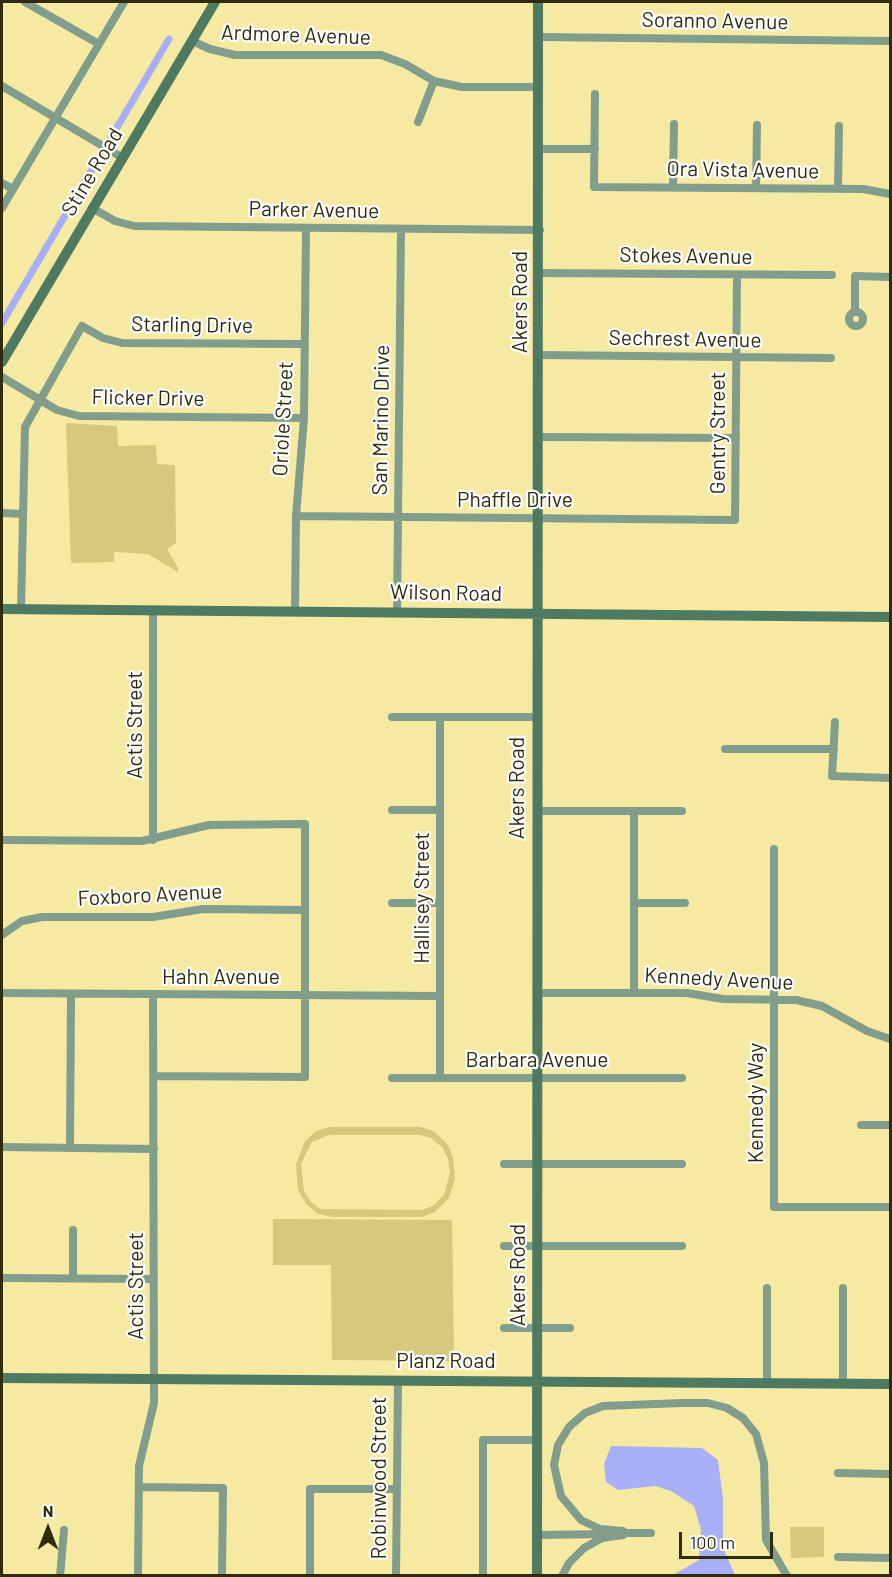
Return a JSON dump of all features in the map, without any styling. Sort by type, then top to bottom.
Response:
[{"type":"street","points":[[25,2],[99,44]]},
{"type":"street","points":[[2,208],[124,2]]},
{"type":"street","name":"Stine Road","points":[[2,362],[215,2]]},
{"type":"street","name":"Akers Road","points":[[537,1575],[537,614],[540,273],[538,2]]},
{"type":"street","name":"Soranno Avenue","points":[[538,37],[891,41]]},
{"type":"street","name":"Ardmore Avenue","points":[[192,40],[210,49],[235,55],[381,55],[405,64],[434,81],[462,87],[539,87]]},
{"type":"street","points":[[418,122],[434,81]]},
{"type":"street","points":[[2,86],[123,158]]},
{"type":"street","points":[[539,148],[595,149],[595,94]]},
{"type":"street","points":[[673,188],[674,124]]},
{"type":"street","points":[[756,188],[757,125]]},
{"type":"street","points":[[838,189],[839,126]]},
{"type":"street","name":"Ora Vista Avenue","points":[[595,149],[594,187],[838,189],[873,190],[891,194]]},
{"type":"street","points":[[2,183],[13,189]]},
{"type":"street","name":"Parker Avenue","points":[[92,208],[115,221],[134,226],[540,230]]},
{"type":"street","name":"Oriole Street","points":[[295,612],[296,516],[304,418],[306,228]]},
{"type":"street","name":"San Marino Drive","points":[[397,613],[401,229]]},
{"type":"street","name":"Stokes Avenue","points":[[540,273],[831,275]]},
{"type":"street","name":"Gentry Street","points":[[735,520],[737,274]]},
{"type":"street","points":[[855,312],[855,276],[891,277]]},
{"type":"street","name":"Starling Drive","points":[[38,399],[82,326],[103,338],[122,343],[304,344]]},
{"type":"street","name":"Sechrest Avenue","points":[[539,356],[831,358]]},
{"type":"street","name":"Flicker Drive","points":[[2,377],[57,410],[79,416],[304,418]]},
{"type":"street","points":[[21,609],[23,437],[28,417],[38,399]]},
{"type":"street","points":[[538,437],[736,438]]},
{"type":"street","points":[[2,513],[22,514]]},
{"type":"street","name":"Phaffle Drive","points":[[296,516],[735,520]]},
{"type":"street","name":"Wilson Road","points":[[2,609],[891,617]]},
{"type":"street","name":"Actis Street","points":[[153,610],[153,840]]},
{"type":"street","points":[[392,717],[537,717]]},
{"type":"street","name":"Hallisey Street","points":[[440,717],[440,1078]]},
{"type":"street","points":[[835,722],[832,776],[891,778]]},
{"type":"street","points":[[725,749],[834,749]]},
{"type":"street","points":[[392,810],[440,810]]},
{"type":"street","points":[[537,811],[682,811]]},
{"type":"street","points":[[634,811],[634,993]]},
{"type":"street","points":[[2,840],[153,840],[209,825],[305,824],[305,1077],[154,1076]]},
{"type":"street","name":"Kennedy Way","points":[[774,849],[774,1208],[891,1207]]},
{"type":"street","points":[[392,903],[440,903]]},
{"type":"street","points":[[634,903],[685,903]]},
{"type":"street","name":"Foxboro Avenue","points":[[2,935],[22,921],[42,917],[153,917],[203,909],[305,910]]},
{"type":"street","name":"Hahn Avenue","points":[[2,993],[440,996]]},
{"type":"street","name":"Kennedy Avenue","points":[[537,993],[687,993],[723,999],[796,1000],[822,1006],[867,1031],[891,1039]]},
{"type":"street","points":[[70,1148],[71,994]]},
{"type":"street","name":"Actis Street","points":[[138,1575],[140,1454],[152,1415],[154,1379],[153,995]]},
{"type":"street","name":"Barbara Avenue","points":[[392,1078],[682,1078]]},
{"type":"street","points":[[861,1125],[891,1125]]},
{"type":"street","points":[[2,1148],[154,1149]]},
{"type":"street","points":[[504,1164],[682,1164]]},
{"type":"street","points":[[73,1230],[73,1278]]},
{"type":"street","points":[[504,1246],[682,1246]]},
{"type":"street","points":[[2,1278],[154,1279]]},
{"type":"street","points":[[767,1288],[767,1383]]},
{"type":"street","points":[[843,1288],[843,1384]]},
{"type":"street","points":[[504,1328],[570,1328]]},
{"type":"street","name":"Planz Road","points":[[2,1378],[891,1384]]},
{"type":"street","name":"Robinwood Street","points":[[396,1575],[398,1381]]},
{"type":"street","points":[[623,1533],[600,1529],[581,1520],[561,1496],[554,1465],[558,1446],[569,1427],[593,1409],[613,1404],[718,1405],[743,1418],[760,1443],[764,1463],[766,1540],[787,1575]]},
{"type":"street","points":[[483,1575],[483,1440],[537,1440]]},
{"type":"street","points":[[838,1473],[891,1474]]},
{"type":"street","points":[[139,1487],[223,1488],[222,1575]]},
{"type":"street","points":[[310,1575],[310,1489],[397,1489]]},
{"type":"street","points":[[60,1575],[64,1530]]},
{"type":"street","points":[[562,1575],[569,1563],[584,1548],[602,1538],[623,1533]]},
{"type":"street","points":[[537,1535],[651,1533]]},
{"type":"street","points":[[838,1557],[891,1558]]},
{"type":"shaded area","points":[[66,423],[117,426],[118,446],[156,445],[157,464],[175,465],[176,543],[167,549],[178,572],[148,554],[114,552],[114,562],[71,563]]},
{"type":"shaded area","points":[[330,1127],[421,1127],[435,1132],[448,1145],[453,1157],[455,1179],[449,1198],[435,1212],[422,1217],[332,1217],[318,1214],[306,1204],[298,1190],[296,1164],[305,1141],[316,1131]],"holes":[[[329,1135],[420,1135],[431,1138],[443,1148],[448,1159],[450,1172],[444,1195],[433,1206],[421,1210],[320,1209],[311,1202],[304,1191],[301,1164],[312,1142]]]},
{"type":"shaded area","points":[[273,1219],[452,1220],[454,1361],[332,1360],[331,1265],[273,1265]]},
{"type":"shaded area","points":[[790,1527],[824,1527],[824,1557],[791,1558]]},
{"type":"water","points":[[611,1446],[702,1448],[718,1460],[723,1499],[723,1548],[735,1575],[673,1575],[699,1560],[701,1529],[694,1506],[671,1491],[655,1486],[618,1490],[606,1482],[604,1464]]},
{"type":"waterway","points":[[109,141],[169,39]]},
{"type":"waterway","points":[[2,323],[100,156]]}]
